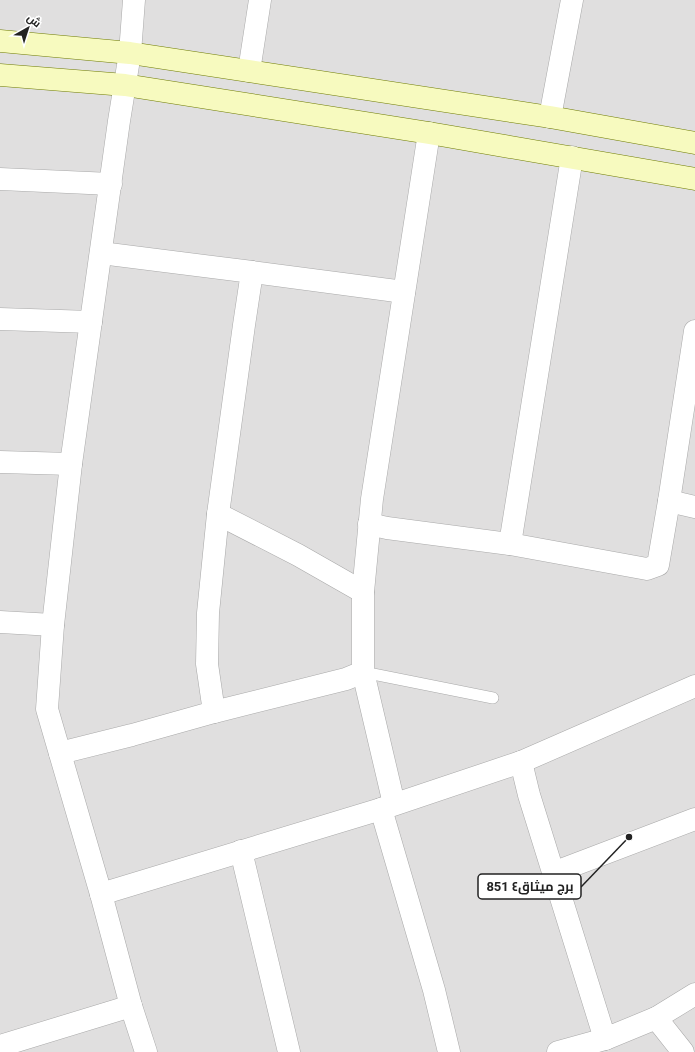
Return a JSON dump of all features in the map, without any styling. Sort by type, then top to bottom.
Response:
[{"type":"main road","points":[[0,40],[130,53],[550,117],[695,142]]},
{"type":"main road","points":[[0,75],[125,85],[429,133],[695,179]]},
{"type":"street","points":[[134,0],[130,53],[90,322],[71,464],[53,625],[47,709],[101,894],[131,1006],[146,1052]]},
{"type":"street","points":[[249,71],[260,0]]},
{"type":"street","points":[[550,117],[572,0]]},
{"type":"street","points":[[429,133],[369,524],[363,592],[363,672],[388,807],[449,1052]]},
{"type":"street","points":[[510,544],[572,157]]},
{"type":"street","points":[[0,179],[111,184]]},
{"type":"street","points":[[101,253],[404,292]]},
{"type":"street","points":[[214,712],[207,664],[208,613],[218,514],[252,272]]},
{"type":"street","points":[[0,318],[90,322]]},
{"type":"street","points":[[369,524],[387,528],[510,544],[647,569],[658,565],[695,339]]},
{"type":"street","points":[[0,462],[71,464]]},
{"type":"street","points":[[669,501],[695,507]]},
{"type":"street","points":[[218,514],[298,555],[363,592]]},
{"type":"street","points":[[0,622],[53,625]]},
{"type":"street","points":[[60,753],[346,678],[363,672]]},
{"type":"street","points":[[101,894],[388,807],[521,762],[695,686]]},
{"type":"street","points":[[521,762],[529,795],[605,1039]]},
{"type":"street","points":[[554,873],[695,819]]},
{"type":"street","points":[[241,851],[289,1052]]},
{"type":"street","points":[[558,1052],[605,1039],[656,1018],[695,994]]},
{"type":"street","points":[[0,1046],[131,1006]]},
{"type":"street","points":[[656,1018],[683,1052]]},
{"type":"lane","points":[[363,672],[493,698]]},
{"type":"shaded area","points":[[0,0],[695,0],[695,1052],[0,1052]]},
{"type":"place","name":"برج ميثاق٤ 851","points":[[629,837]]}]
